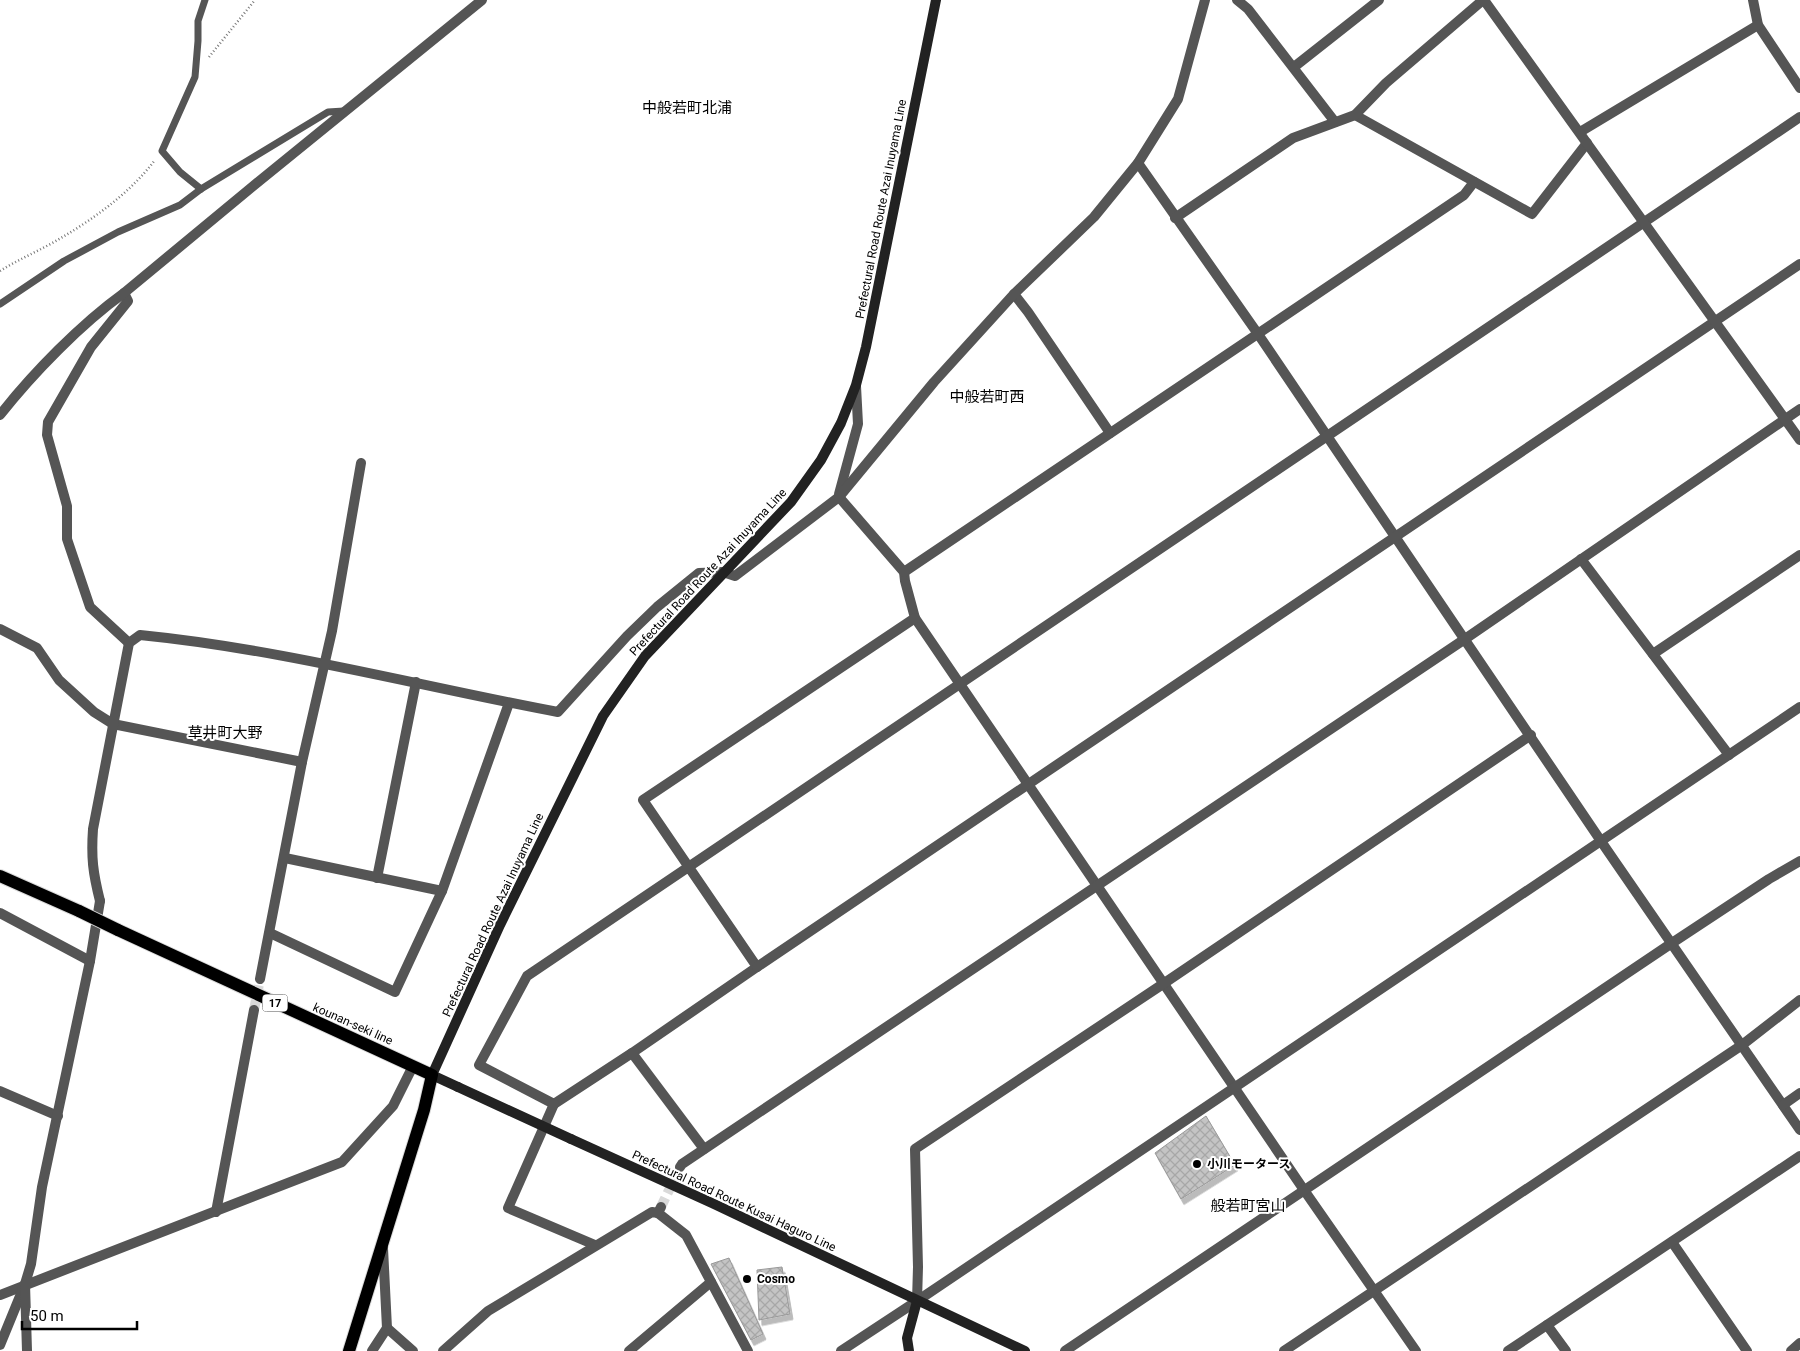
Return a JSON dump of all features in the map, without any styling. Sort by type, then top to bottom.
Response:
[{"type":"main road","name":"Prefectural Road Route Azai Inuyama Line","points":[[432,1075],[500,925],[603,716],[645,656],[791,502],[821,460],[841,423],[856,385],[866,347],[936,0]]},
{"type":"main road","name":"kounan-seki line","points":[[0,876],[432,1075]]},
{"type":"main road","name":"Prefectural Road Route Kusai Haguro Line","points":[[432,1075],[714,1204],[1025,1351]]},
{"type":"main road","points":[[348,1351],[428,1097],[432,1075]]},
{"type":"main road","points":[[909,1351],[907,1338],[917,1301]]},
{"type":"street","points":[[0,415],[62,348],[105,307],[482,0]]},
{"type":"street","points":[[0,1345],[25,1284],[31,1264],[42,1187],[90,961],[100,901],[92,869],[93,829],[129,643],[140,635],[325,663],[558,712],[627,636],[657,607],[699,573],[723,572],[735,576],[839,497],[934,382],[1014,294],[1094,217],[1138,163],[1178,99],[1205,0]]},
{"type":"street","points":[[1236,0],[1248,9],[1335,122]]},
{"type":"street","points":[[1294,67],[1378,0]]},
{"type":"street","points":[[1175,218],[1293,138],[1355,115],[1386,84],[1484,0],[1800,440]]},
{"type":"street","points":[[1753,0],[1758,25],[1800,88]]},
{"type":"street","points":[[1580,132],[1758,25]]},
{"type":"street","points":[[1355,115],[1532,214],[1587,143]]},
{"type":"street","points":[[554,1104],[479,1065],[527,976],[960,682],[1800,117]]},
{"type":"street","points":[[1138,163],[1258,334],[1602,842],[1800,1130]]},
{"type":"street","points":[[904,572],[1464,195],[1474,182]]},
{"type":"street","points":[[595,1245],[508,1208],[554,1104],[1800,264]]},
{"type":"street","points":[[124,293],[128,301],[91,347],[48,422],[47,435],[67,506],[66,539],[90,607],[129,643]]},
{"type":"street","points":[[1014,294],[1110,433]]},
{"type":"street","points":[[839,497],[858,424],[856,385]]},
{"type":"street","points":[[680,1167],[704,1149],[1465,639],[1800,409]]},
{"type":"street","points":[[260,979],[285,858],[302,762],[325,663],[361,463]]},
{"type":"street","points":[[839,497],[904,572],[915,618],[1304,1190],[1416,1351]]},
{"type":"street","points":[[1653,654],[1800,556]]},
{"type":"street","points":[[1581,559],[1729,755]]},
{"type":"street","points":[[757,966],[643,800],[915,618]]},
{"type":"street","points":[[0,629],[36,648],[59,680],[94,712],[113,724],[302,762]]},
{"type":"street","points":[[377,878],[416,682]]},
{"type":"street","points":[[270,933],[395,992],[442,891],[509,703]]},
{"type":"street","points":[[841,1351],[1602,842],[1800,707]]},
{"type":"street","points":[[917,1301],[915,1149],[1164,984],[1531,735]]},
{"type":"street","points":[[285,858],[442,891]]},
{"type":"street","points":[[1065,1351],[1672,943],[1769,879],[1800,861]]},
{"type":"street","points":[[0,913],[90,961]]},
{"type":"street","points":[[1284,1351],[1742,1045],[1800,1000]]},
{"type":"street","points":[[216,1212],[254,1010]]},
{"type":"street","points":[[632,1052],[704,1149]]},
{"type":"street","points":[[0,1295],[342,1162],[393,1106],[413,1066]]},
{"type":"street","points":[[0,1091],[58,1116]]},
{"type":"street","points":[[1783,1105],[1800,1093]]},
{"type":"street","points":[[1508,1351],[1800,1156]]},
{"type":"street","points":[[443,1351],[488,1311],[595,1245],[652,1212],[659,1210],[686,1235],[748,1351]]},
{"type":"street","points":[[372,1351],[387,1328],[383,1240]]},
{"type":"street","points":[[1672,1242],[1747,1351]]},
{"type":"street","points":[[629,1351],[711,1282]]},
{"type":"street","points":[[25,1284],[27,1351]]},
{"type":"street","points":[[1548,1324],[1566,1351]]},
{"type":"street","points":[[387,1328],[413,1351]]},
{"type":"street","points":[[1791,1351],[1800,1342]]},
{"type":"lane","points":[[201,189],[180,172],[162,151],[195,77],[198,20],[205,0]]},
{"type":"lane","points":[[0,304],[64,261],[118,232],[180,205],[201,189],[328,112],[347,111]]},
{"type":"path","points":[[195,77],[220,41],[255,0]]},
{"type":"path","points":[[0,271],[61,238],[114,201],[147,171],[162,151]]},
{"type":"building","points":[[1206,1116],[1235,1165],[1181,1199],[1155,1153]]},
{"type":"building","points":[[729,1258],[763,1334],[751,1340],[711,1264]]},
{"type":"building","points":[[782,1267],[790,1314],[759,1320],[757,1270]]},
{"type":"tunnel","points":[[254,1010],[260,979]]},
{"type":"tunnel","points":[[661,1207],[680,1167]]},
{"type":"place","name":"小川モータース","points":[[1197,1164]]},
{"type":"place","name":"Cosmo","points":[[747,1279]]},
{"type":"district","name":"中般若町北浦","points":[[687,108]]},
{"type":"district","name":"中般若町西","points":[[987,397]]},
{"type":"district","name":"草井町大野","points":[[225,733]]},
{"type":"district","name":"般若町宮山","points":[[1248,1206]]}]
